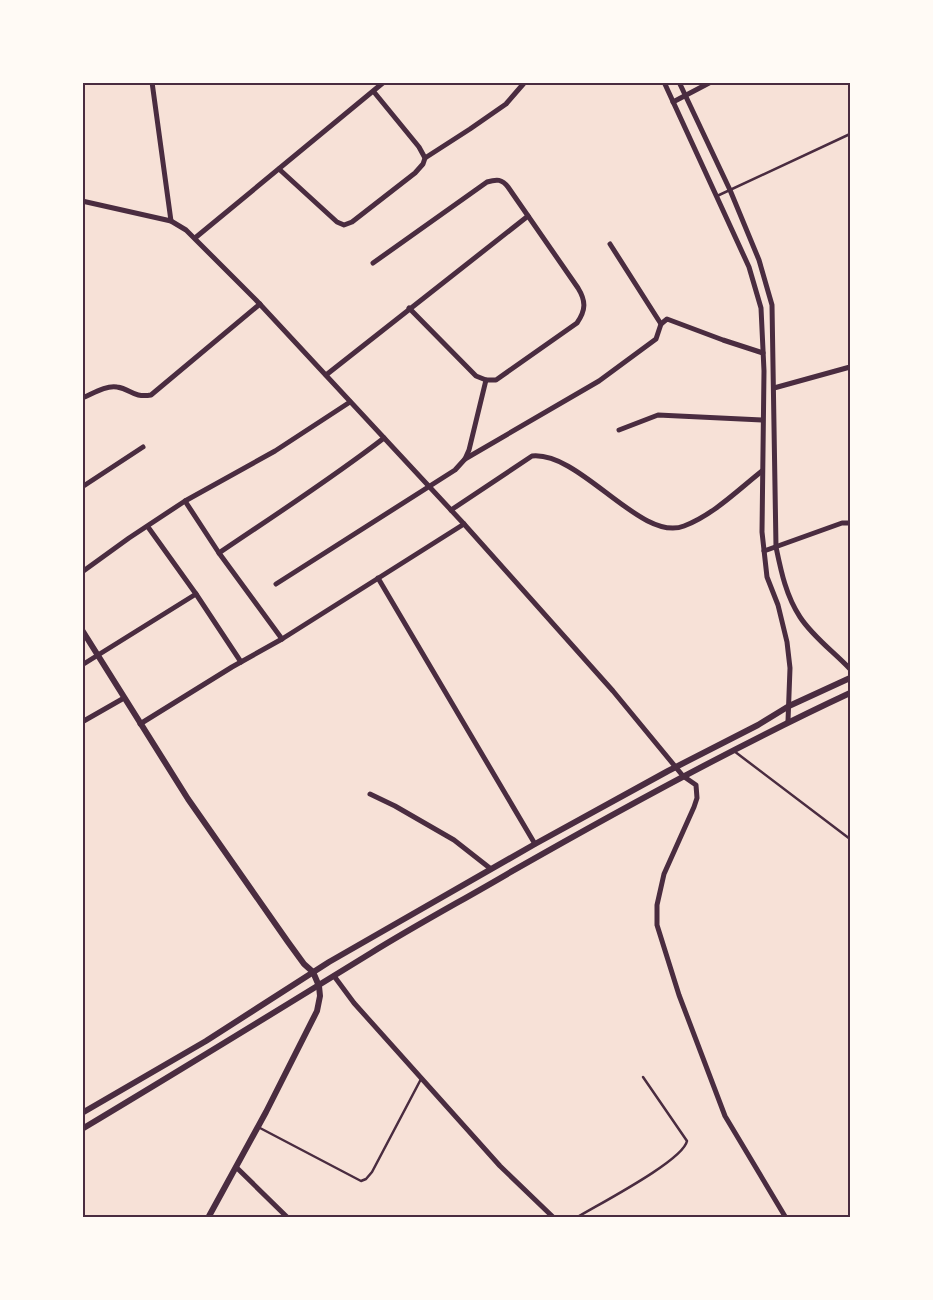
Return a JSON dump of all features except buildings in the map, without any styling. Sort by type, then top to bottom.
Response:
[{"type":"street","points":[[152,82],[171,221]]},
{"type":"street","points":[[195,238],[384,82]]},
{"type":"street","points":[[424,158],[470,130],[506,104],[525,82]]},
{"type":"street","points":[[664,82],[749,267],[761,308],[764,353],[762,532],[767,577],[778,605],[787,642],[790,668],[788,722]]},
{"type":"street","points":[[679,82],[730,190],[759,260],[772,305],[776,548],[782,573],[792,602],[800,617],[850,670]]},
{"type":"street","points":[[673,102],[711,82]]},
{"type":"street","points":[[279,169],[337,222],[344,225],[352,222],[415,173],[423,164],[424,158],[419,147],[374,92]]},
{"type":"street","points":[[373,264],[487,182],[496,179],[503,181],[528,216],[583,296],[585,304],[583,314],[576,323],[496,380],[486,380],[476,376],[409,308]]},
{"type":"street","points":[[82,201],[171,221],[195,238],[260,304],[464,524],[612,691],[683,776],[696,785],[697,798],[664,874],[657,905],[657,925],[679,995],[725,1116],[786,1218]]},
{"type":"street","points":[[326,375],[528,216]]},
{"type":"street","points":[[610,244],[661,324]]},
{"type":"street","points":[[82,398],[117,386],[135,395],[151,395],[260,304]]},
{"type":"street","points":[[464,459],[599,381],[656,339],[661,324],[667,319],[764,353]]},
{"type":"street","points":[[774,388],[850,367]]},
{"type":"street","points":[[276,584],[455,470],[469,450],[486,380]]},
{"type":"street","points":[[82,572],[185,501],[275,451],[350,402]]},
{"type":"street","points":[[619,430],[658,415],[762,420]]},
{"type":"street","points":[[219,553],[310,490],[340,472],[384,438]]},
{"type":"street","points":[[82,486],[143,448]]},
{"type":"street","points":[[451,510],[532,456],[539,455],[567,465],[637,515],[656,524],[675,528],[684,526],[704,516],[762,471]]},
{"type":"street","points":[[185,501],[219,553],[282,639]]},
{"type":"street","points":[[764,551],[842,523],[849,523],[850,529]]},
{"type":"street","points":[[140,724],[282,639],[464,524]]},
{"type":"street","points":[[148,527],[196,594],[241,662]]},
{"type":"street","points":[[378,578],[535,844]]},
{"type":"street","points":[[82,665],[196,594]]},
{"type":"street","points":[[82,630],[99,654],[124,698],[188,799],[283,935],[304,964],[313,972],[320,986],[317,1011],[258,1127],[208,1218]]},
{"type":"street","points":[[82,1113],[206,1041],[313,972],[535,844],[676,766],[758,725],[789,706],[850,678]]},
{"type":"street","points":[[82,1129],[320,986],[372,952],[557,846],[683,776],[788,722],[850,693]]},
{"type":"street","points":[[82,722],[124,698]]},
{"type":"street","points":[[370,794],[454,840],[491,869]]},
{"type":"street","points":[[334,976],[354,1003],[500,1166],[554,1218]]},
{"type":"street","points":[[236,1167],[288,1218]]},
{"type":"lane","points":[[717,196],[850,134]]},
{"type":"lane","points":[[733,751],[850,839]]},
{"type":"lane","points":[[576,1218],[639,1182],[685,1148],[687,1141],[643,1077]]},
{"type":"lane","points":[[258,1127],[361,1181],[366,1179],[372,1172],[422,1079]]}]
